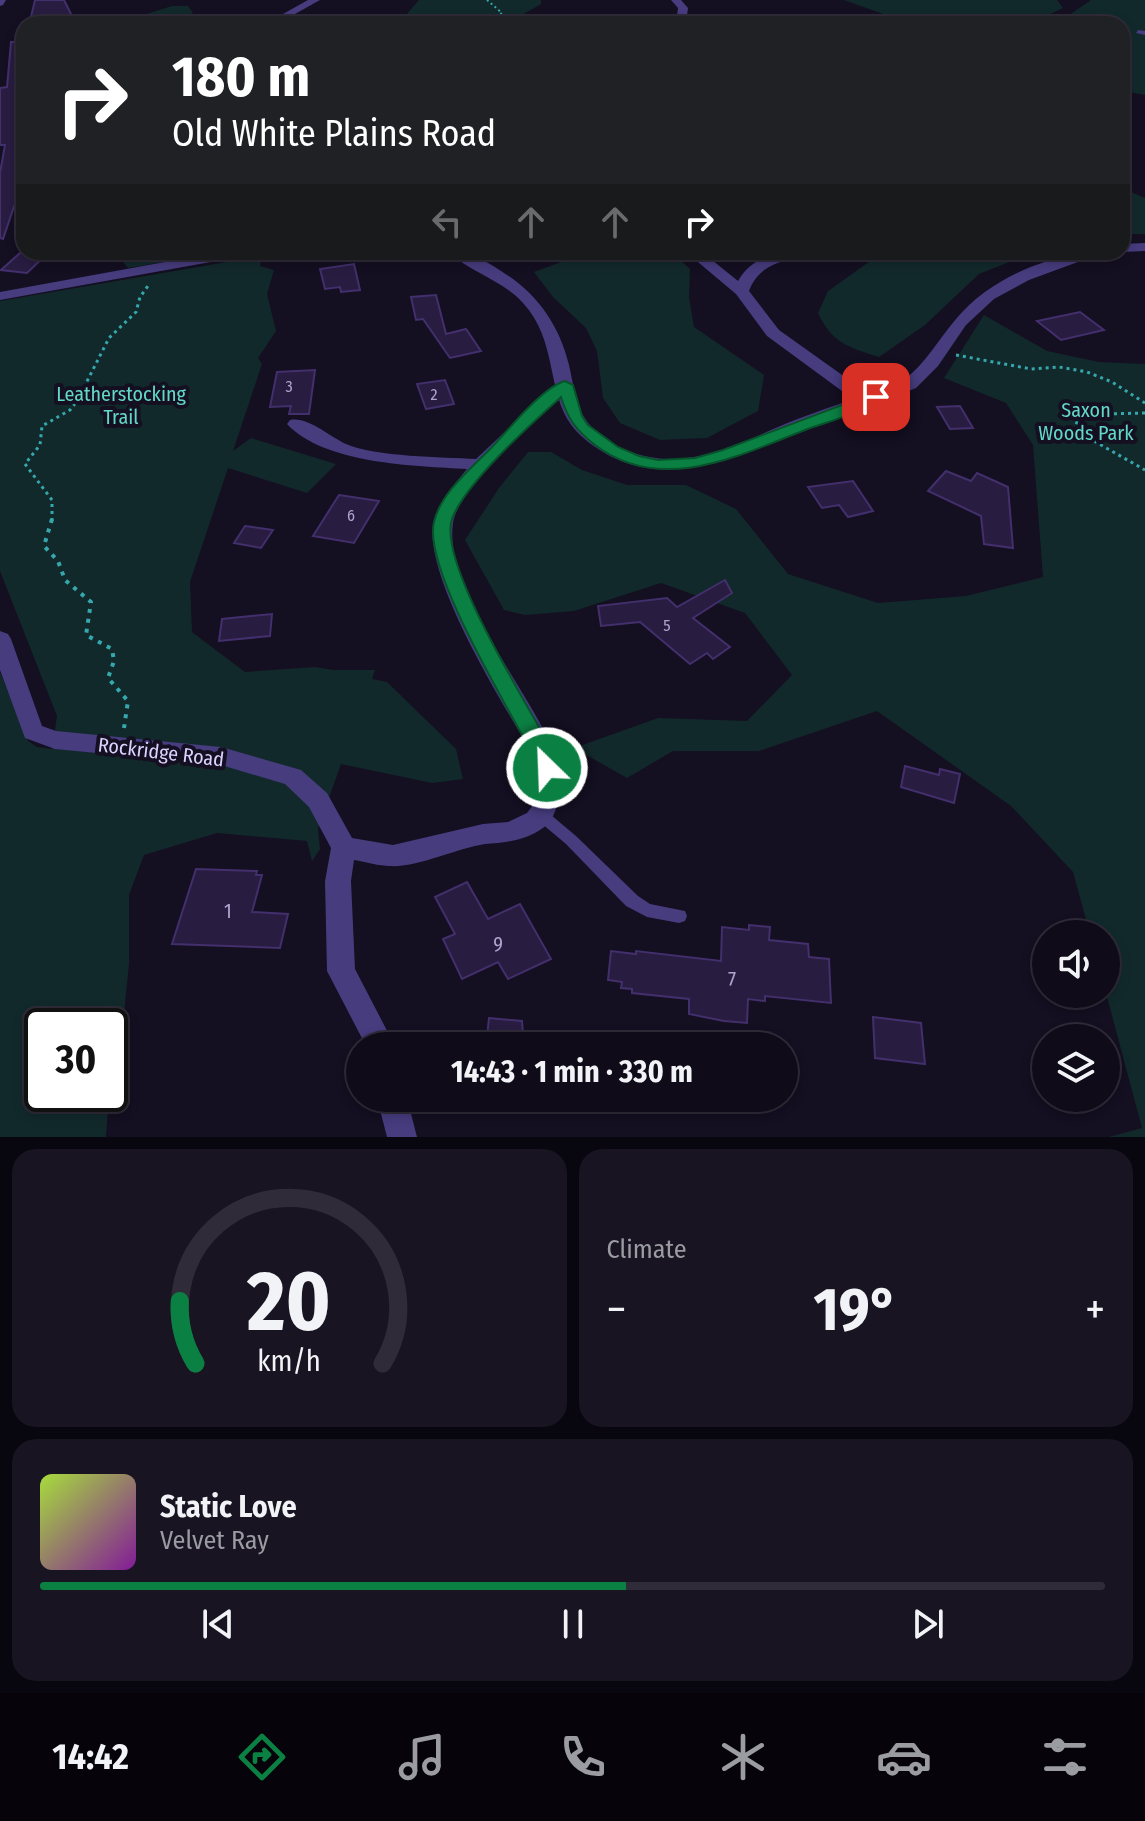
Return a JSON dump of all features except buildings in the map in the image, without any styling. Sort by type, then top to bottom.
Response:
[{"type":"street","points":[[285,16],[315,0]]},
{"type":"street","points":[[0,296],[200,260]]},
{"type":"street","points":[[471,260],[508,280],[536,305],[558,351],[574,416],[583,428],[612,450],[635,461],[658,465],[696,463],[718,457],[910,384],[923,376],[962,321],[996,291],[1040,270],[1072,260]]},
{"type":"street","points":[[703,260],[741,291],[773,333],[867,401]]},
{"type":"street","points":[[741,291],[750,273],[774,260]]},
{"type":"street","points":[[374,1032],[341,971],[338,881],[344,847],[393,856],[483,834],[511,832],[538,817],[545,808],[547,768],[542,750],[463,601],[448,565],[441,534],[443,520],[455,496],[565,385]]},
{"type":"street","points":[[296,424],[344,450],[407,460],[483,465]]},
{"type":"street","name":"Rockridge Road","points":[[0,639],[33,732],[55,740],[221,756],[293,777],[318,800],[344,847]]},
{"type":"street","points":[[396,1112],[402,1137]]},
{"type":"lane","points":[[538,817],[571,840],[632,901],[647,910],[679,916]]},
{"type":"path","points":[[487,0],[502,13],[498,16]]},
{"type":"path","points":[[126,738],[124,724],[128,701],[108,678],[116,661],[113,648],[86,635],[91,602],[65,580],[58,561],[44,546],[54,513],[52,500],[25,464],[40,445],[42,426],[70,410],[77,401],[109,338],[136,312],[140,297],[154,274]]},
{"type":"path","points":[[942,351],[985,363],[1087,372],[1112,382],[1145,403]]},
{"type":"path","points":[[1145,413],[1090,416],[1078,419],[1076,425],[1094,441],[1145,470]]},
{"type":"green space","points":[[419,0],[541,0],[541,4],[522,16],[405,16]]},
{"type":"green space","points":[[844,0],[1057,0],[1063,8],[1046,16],[889,16]]},
{"type":"green space","points":[[1091,0],[1145,0],[1145,95],[1130,92],[1130,16],[1068,16]]},
{"type":"green space","points":[[172,6],[188,6],[193,13],[185,16],[140,16]]},
{"type":"green space","points":[[1130,191],[1145,198],[1145,234],[1130,234]]},
{"type":"green space","points":[[122,260],[175,260],[128,268]]},
{"type":"green space","name":"Leatherstocking Trail","points":[[239,260],[261,260],[260,266],[274,270],[267,294],[276,331],[258,358],[262,364],[233,451],[251,438],[336,464],[307,493],[228,468],[190,582],[192,632],[245,672],[315,667],[375,670],[372,679],[387,682],[456,749],[463,779],[432,783],[341,764],[318,829],[320,849],[312,861],[307,841],[217,833],[144,855],[129,895],[129,964],[125,1008],[24,1008],[24,1112],[108,1112],[106,1137],[0,1137],[0,672],[28,741],[37,747],[52,749],[57,716],[0,571],[0,301]]},
{"type":"green space","points":[[566,260],[680,260],[690,269],[689,298],[694,327],[764,375],[758,411],[707,438],[660,440],[620,423],[603,398],[597,351],[586,328],[553,297],[534,272]]},
{"type":"green space","points":[[872,260],[1014,260],[979,274],[925,325],[879,357],[842,342],[829,331],[818,313],[828,291]]},
{"type":"green space","name":"Saxon Woods Park","points":[[984,315],[1047,351],[1099,362],[1145,364],[1145,1137],[1109,1137],[1142,1128],[1120,1046],[1120,1024],[1114,1024],[1110,1008],[1120,1008],[1120,920],[1086,920],[1073,872],[1011,806],[877,711],[759,751],[673,751],[627,778],[574,748],[658,718],[747,721],[792,675],[745,613],[661,583],[574,611],[525,615],[504,610],[465,540],[499,488],[528,452],[551,452],[582,470],[627,485],[686,485],[736,509],[788,574],[878,603],[966,596],[1043,577],[1033,445],[1006,403],[944,378]]},
{"type":"route","points":[[547,768],[542,750],[485,648],[448,565],[441,534],[443,520],[455,496],[528,418],[565,385],[574,416],[583,428],[612,450],[635,461],[658,465],[696,463],[729,453],[876,397]]}]
